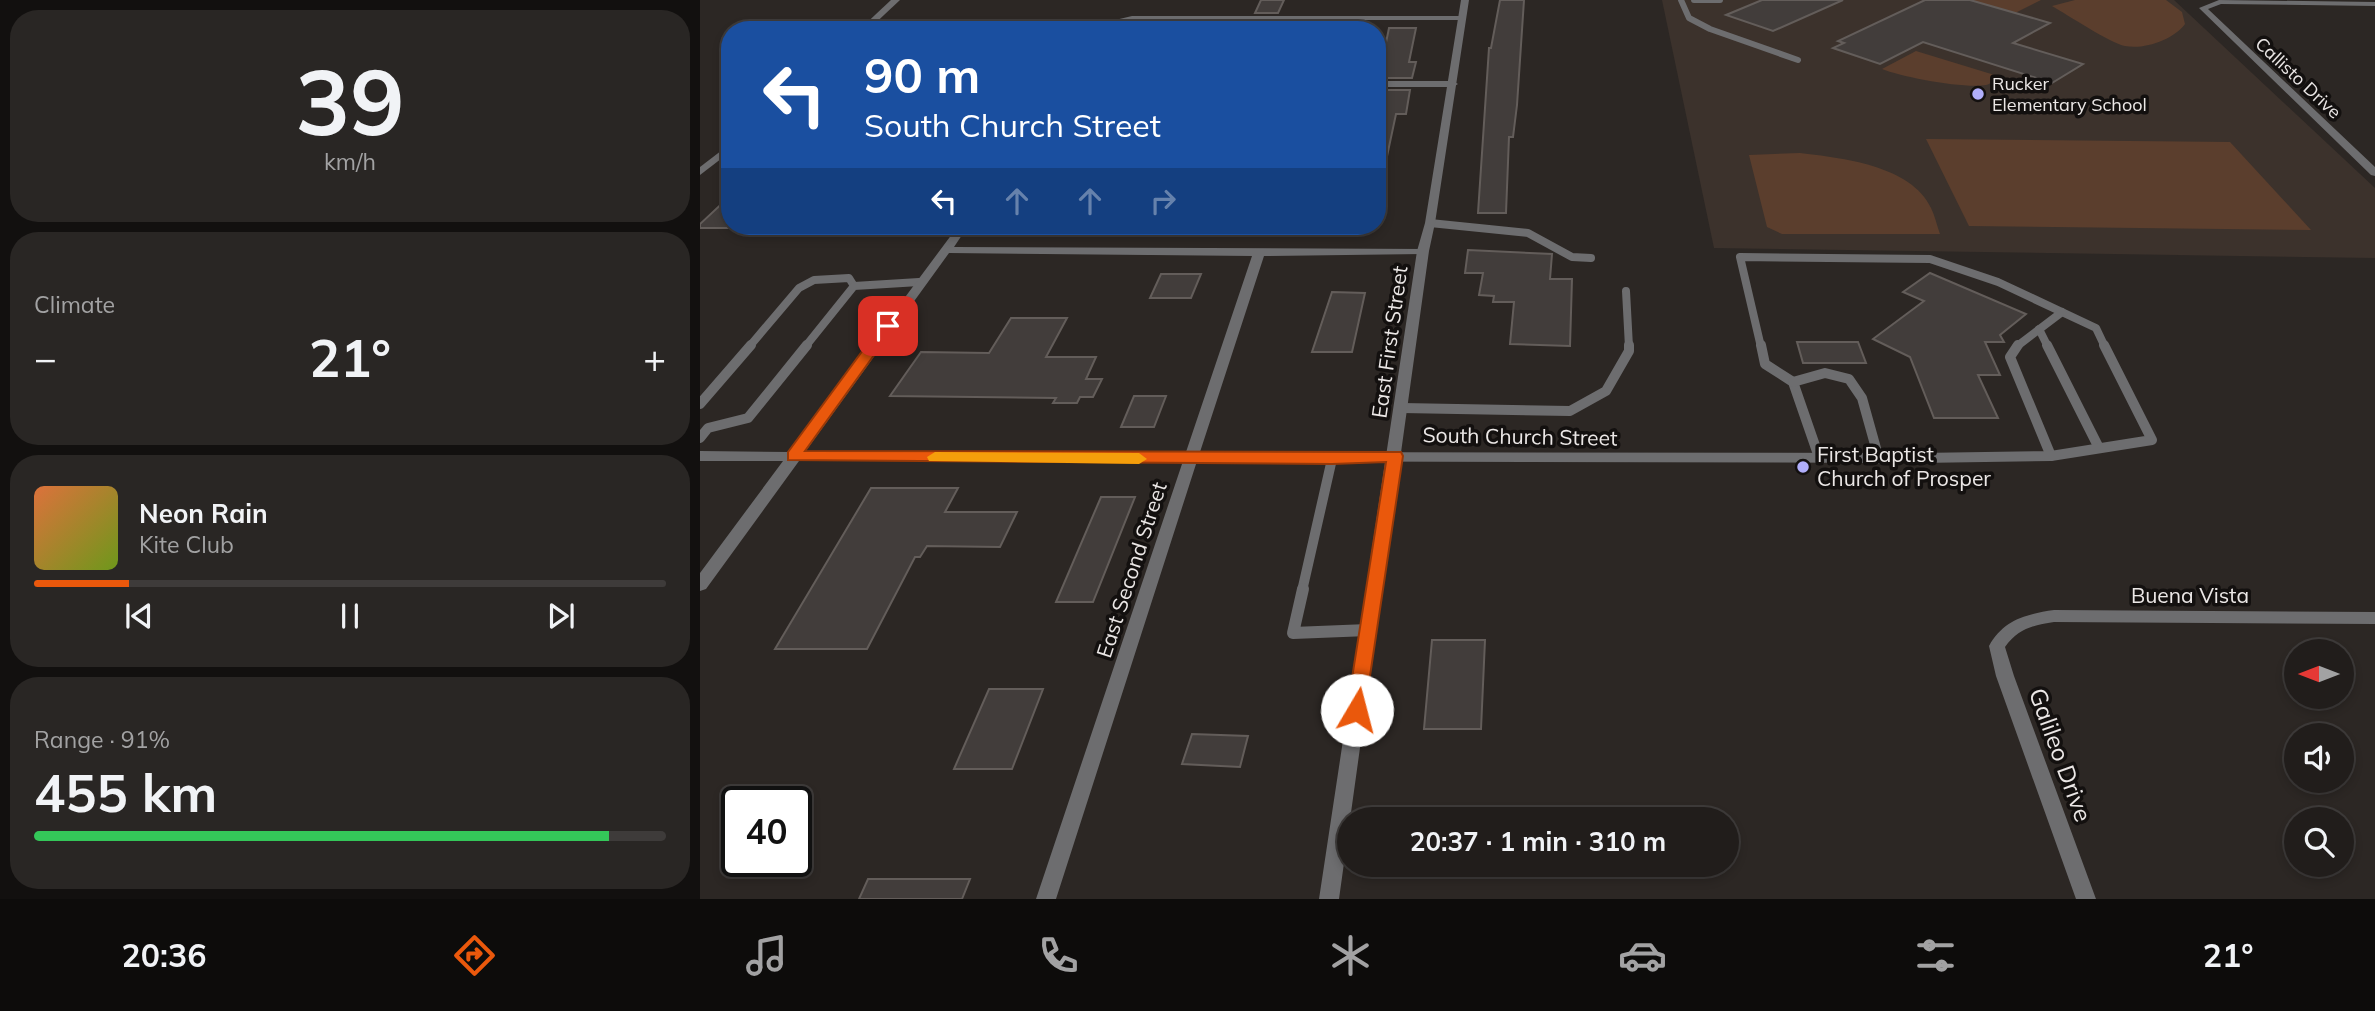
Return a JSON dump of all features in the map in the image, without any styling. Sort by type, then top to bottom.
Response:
[{"type":"street","points":[[873,21],[897,0]]},
{"type":"street","name":"East First Street","points":[[1329,899],[1423,251],[1430,223],[1465,0]]},
{"type":"street","name":"Callisto Drive","points":[[2375,4],[2205,4],[2205,12],[2375,173]]},
{"type":"street","points":[[1121,21],[1461,18]]},
{"type":"street","points":[[1386,84],[1453,84]]},
{"type":"street","points":[[700,172],[721,154]]},
{"type":"street","points":[[700,585],[919,282],[956,235]]},
{"type":"street","points":[[945,250],[1259,253],[1423,251]]},
{"type":"street","name":"East Second Street","points":[[1045,899],[1259,253]]},
{"type":"street","name":"South Church Street","points":[[700,456],[1191,459],[1395,456],[1533,460],[1919,458]]},
{"type":"street","name":"Buena Vista","points":[[2007,629],[2025,620],[2054,616],[2375,618]]},
{"type":"street","name":"Galileo Drive","points":[[2007,629],[1997,646],[2005,676],[2086,899]]},
{"type":"lane","points":[[1681,0],[1682,9],[1689,18],[1699,24],[1798,60]]},
{"type":"lane","points":[[1694,0],[1720,0]]},
{"type":"lane","points":[[1430,223],[1528,233],[1572,257],[1591,258]]},
{"type":"lane","points":[[1820,460],[1793,382],[1765,364],[1740,257],[1930,259],[1998,282],[2096,328],[2152,440],[2051,456],[1919,458]]},
{"type":"lane","points":[[700,404],[799,288],[814,280],[849,278],[854,286]]},
{"type":"lane","points":[[700,438],[704,425],[748,418],[854,286],[919,282]]},
{"type":"lane","points":[[1402,408],[1570,411],[1606,391],[1629,351],[1626,291]]},
{"type":"lane","points":[[2051,456],[2010,357],[2015,347],[2062,312]]},
{"type":"lane","points":[[2039,329],[2099,448]]},
{"type":"lane","points":[[1793,382],[1805,374],[1841,375],[1855,384],[1879,459]]},
{"type":"lane","points":[[1332,459],[1293,633],[1368,630]]},
{"type":"shaded area","name":"Rucker Elementary School","points":[[1662,0],[2174,0],[2375,188],[2375,258],[1714,248]]},
{"type":"shaded area","points":[[1970,0],[2041,0],[2015,13]]},
{"type":"shaded area","points":[[2075,0],[2166,0],[2182,12],[2185,24],[2174,34],[2158,42],[2125,46],[2052,6]]},
{"type":"shaded area","points":[[1916,51],[2001,77],[1990,84],[1976,86],[1918,79],[1882,69]]},
{"type":"shaded area","points":[[1926,139],[2230,142],[2311,230],[1969,226]]},
{"type":"shaded area","points":[[1800,153],[1873,166],[1908,182],[1921,193],[1931,208],[1940,234],[1782,234],[1767,227],[1749,155]]},
{"type":"building","points":[[1261,0],[1284,0],[1278,13],[1255,13]]},
{"type":"building","points":[[1500,0],[1524,0],[1517,105],[1513,137],[1509,137],[1506,213],[1478,213],[1489,48]]},
{"type":"building","points":[[1762,0],[1843,0],[1773,31],[1726,15]]},
{"type":"building","points":[[1925,0],[1970,0],[2050,23],[2013,43],[2083,64],[2052,83],[1923,42],[1880,64],[1833,48],[1844,43],[1838,41]]},
{"type":"building","points":[[1389,28],[1416,28],[1409,62],[1416,62],[1412,78],[1386,78],[1386,43]]},
{"type":"building","points":[[1386,90],[1410,90],[1406,114],[1396,114],[1386,161]]},
{"type":"building","points":[[721,204],[721,228],[700,228],[700,224]]},
{"type":"building","points":[[1468,250],[1552,254],[1550,279],[1572,279],[1570,346],[1510,344],[1514,302],[1493,302],[1494,296],[1479,295],[1483,273],[1465,273]]},
{"type":"building","points":[[1930,273],[2026,314],[2000,335],[2004,342],[1985,342],[2000,375],[1978,375],[1998,418],[1934,418],[1910,357],[1873,339],[1924,301],[1903,292]]},
{"type":"building","points":[[1161,274],[1201,274],[1191,298],[1150,298]]},
{"type":"building","points":[[1332,292],[1365,293],[1352,352],[1312,352]]},
{"type":"building","points":[[1011,318],[1067,318],[1046,357],[1096,357],[1086,379],[1102,379],[1093,397],[1080,397],[1077,403],[1053,403],[1056,398],[890,396],[921,352],[989,353]]},
{"type":"building","points":[[1797,342],[1858,342],[1866,363],[1803,363]]},
{"type":"building","points":[[1134,396],[1166,396],[1154,427],[1121,427]]},
{"type":"building","points":[[871,488],[958,488],[945,512],[1017,512],[1000,547],[927,546],[920,557],[915,557],[867,649],[775,649]]},
{"type":"building","points":[[1101,497],[1135,497],[1093,602],[1056,602]]},
{"type":"building","points":[[1432,640],[1485,640],[1481,729],[1424,729]]},
{"type":"building","points":[[989,689],[1043,689],[1012,769],[954,769]]},
{"type":"building","points":[[1192,734],[1248,736],[1240,767],[1182,764]]},
{"type":"building","points":[[868,879],[970,879],[962,899],[859,899]]},
{"type":"slow traffic","points":[[935,457],[1139,459]]},
{"type":"place","name":"Rucker Elementary School","points":[[1978,94]]},
{"type":"place","name":"First Baptist Church of Prosper","points":[[1803,467]]},
{"type":"route","points":[[888,326],[793,456],[1332,459],[1395,456],[1357,710]]}]
